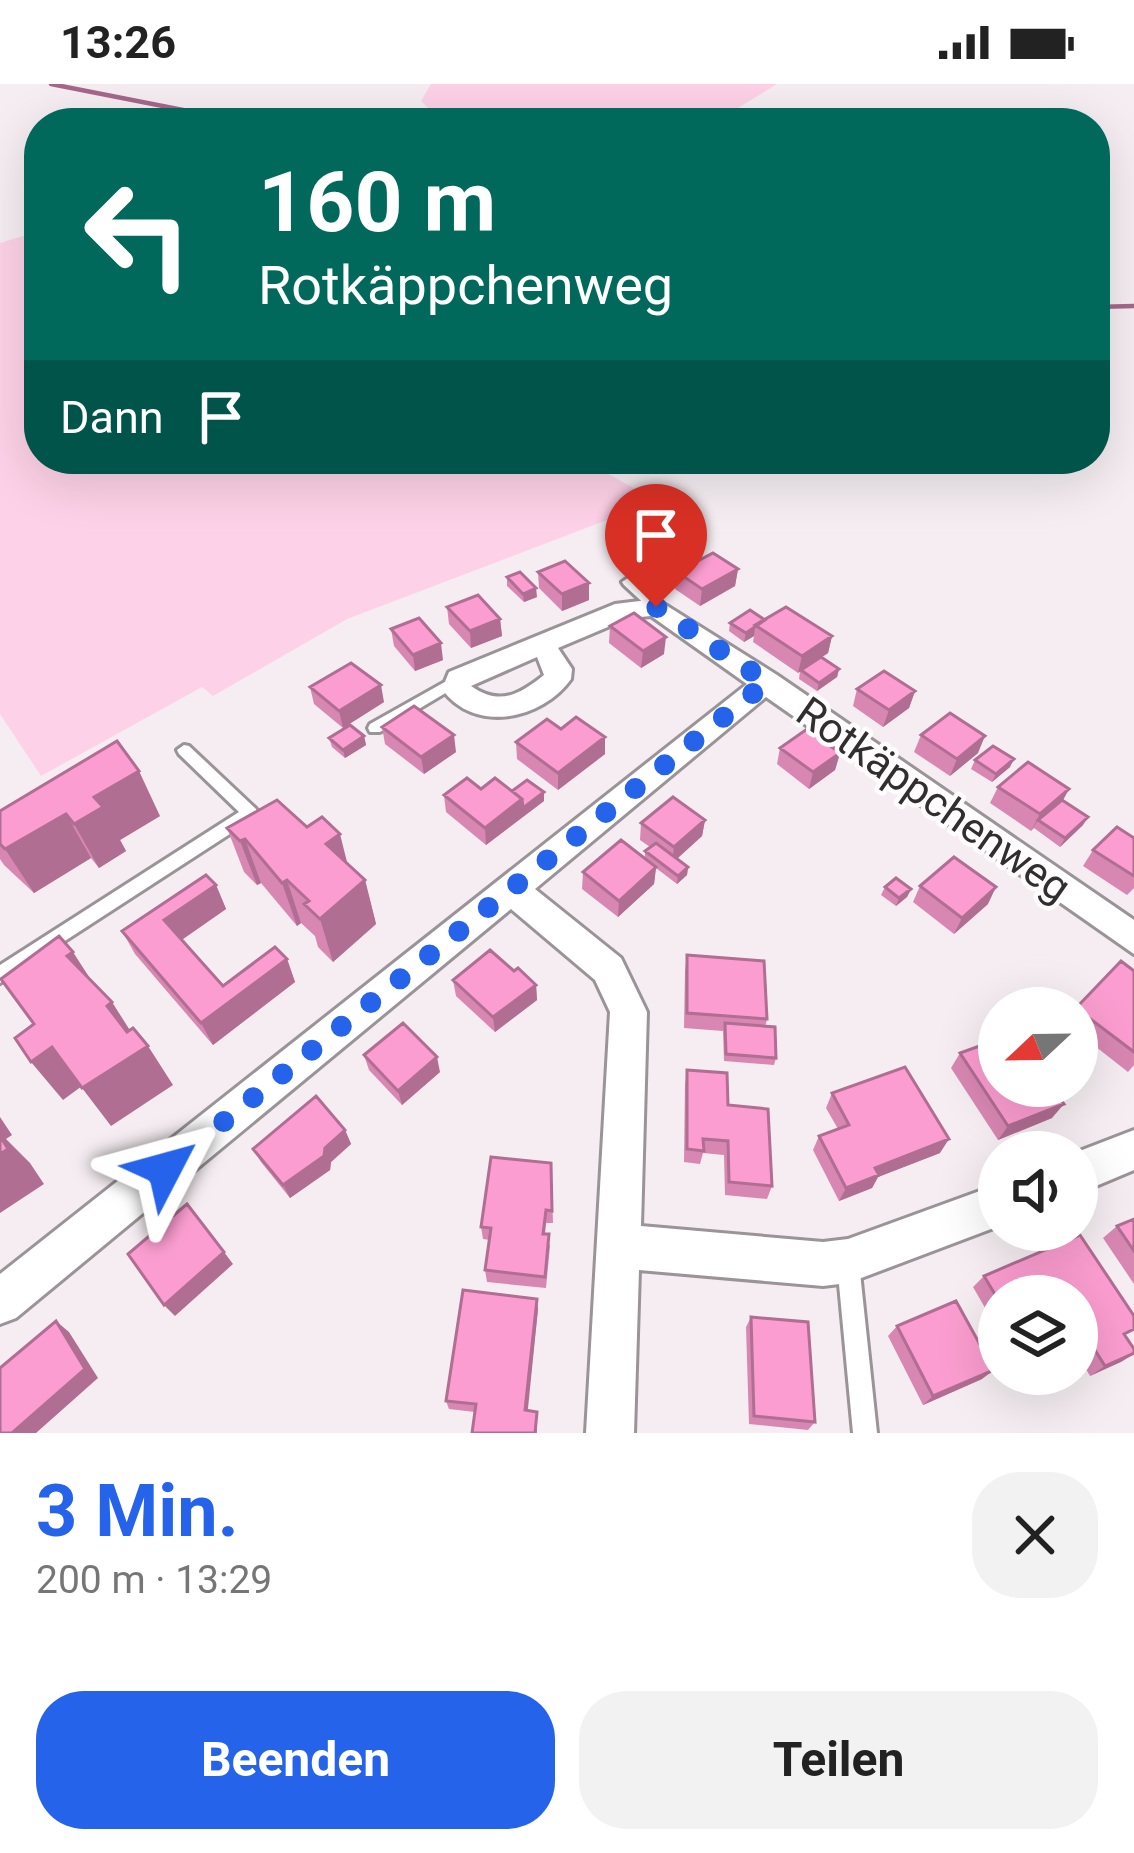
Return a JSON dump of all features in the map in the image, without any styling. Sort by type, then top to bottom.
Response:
[{"type":"street","points":[[542,645],[559,674],[518,708],[501,712],[482,707],[456,688],[459,679],[624,610],[656,607]]},
{"type":"street","name":"Rotkäppchenweg","points":[[656,607],[1134,939]]},
{"type":"street","points":[[0,1302],[767,682]]},
{"type":"street","points":[[511,889],[608,969],[629,1012],[610,1433]]},
{"type":"street","points":[[1098,1165],[1134,1150]]},
{"type":"street","points":[[618,1246],[823,1264],[848,1262],[978,1213]]},
{"type":"lane","points":[[628,582],[656,607]]},
{"type":"lane","points":[[375,728],[459,679]]},
{"type":"lane","points":[[0,975],[250,813],[184,750]]},
{"type":"lane","points":[[848,1262],[865,1433]]},
{"type":"shaded area","points":[[431,84],[777,84],[738,108],[428,108],[421,101]]},
{"type":"shaded area","points":[[24,236],[24,474],[608,474],[657,501],[347,619],[213,696],[202,687],[41,776],[0,714],[0,243]]},
{"type":"building","points":[[653,522],[677,538],[648,553],[623,537]]},
{"type":"building","points":[[713,553],[738,569],[702,589],[677,572]]},
{"type":"building","points":[[565,561],[589,583],[562,594],[538,572]]},
{"type":"building","points":[[520,572],[536,588],[523,594],[507,577]]},
{"type":"building","points":[[478,595],[500,619],[470,631],[447,607]]},
{"type":"building","points":[[786,607],[832,636],[802,656],[755,625]]},
{"type":"building","points":[[750,610],[765,620],[746,633],[730,623]]},
{"type":"building","points":[[634,613],[666,637],[643,651],[610,626]]},
{"type":"building","points":[[419,618],[441,643],[413,655],[391,629]]},
{"type":"building","points":[[821,657],[839,669],[819,683],[801,670]]},
{"type":"building","points":[[351,663],[381,685],[339,711],[310,687]]},
{"type":"building","points":[[884,671],[915,691],[889,710],[857,689]]},
{"type":"building","points":[[414,706],[454,735],[421,757],[382,727]]},
{"type":"building","points":[[950,713],[985,736],[957,759],[921,735]]},
{"type":"building","points":[[576,717],[605,737],[558,773],[516,742],[547,719],[561,729]]},
{"type":"building","points":[[350,725],[364,736],[343,750],[329,738]]},
{"type":"building","points":[[807,729],[840,753],[813,772],[780,748]]},
{"type":"building","points":[[117,741],[139,771],[94,797],[103,807],[74,824],[66,814],[5,849],[0,844],[0,811]]},
{"type":"building","points":[[993,746],[1014,759],[996,774],[975,760]]},
{"type":"building","points":[[1028,762],[1069,789],[1040,814],[998,787]]},
{"type":"building","points":[[467,778],[481,789],[495,778],[522,799],[485,828],[444,795]]},
{"type":"building","points":[[527,780],[544,792],[523,808],[522,799],[512,791]]},
{"type":"building","points":[[673,797],[705,820],[674,847],[641,823]]},
{"type":"building","points":[[277,800],[307,827],[322,817],[340,834],[326,844],[365,880],[320,919],[304,904],[309,901],[287,880],[282,883],[245,839],[240,841],[227,828]]},
{"type":"building","points":[[1062,800],[1088,817],[1065,838],[1038,820]]},
{"type":"building","points":[[1117,827],[1134,838],[1134,876],[1093,850]]},
{"type":"building","points":[[621,840],[656,867],[619,901],[583,872]]},
{"type":"building","points":[[656,843],[688,867],[678,876],[645,851]]},
{"type":"building","points":[[954,857],[996,887],[962,918],[920,886]]},
{"type":"building","points":[[206,875],[216,885],[164,920],[223,986],[275,947],[287,959],[201,1023],[122,931]]},
{"type":"building","points":[[896,878],[911,889],[899,898],[885,887]]},
{"type":"building","points":[[59,936],[73,952],[67,956],[112,1002],[107,1006],[127,1032],[133,1028],[148,1046],[82,1088],[52,1047],[31,1062],[15,1038],[34,1024],[1,979]]},
{"type":"building","points":[[490,950],[536,985],[493,1017],[453,980]]},
{"type":"building","points":[[687,955],[764,961],[767,1019],[687,1013]]},
{"type":"building","points":[[1121,961],[1134,971],[1134,1052],[1098,1025],[1096,987]]},
{"type":"building","points":[[403,1023],[437,1057],[398,1091],[364,1055]]},
{"type":"building","points":[[725,1023],[775,1027],[776,1058],[726,1054]]},
{"type":"building","points":[[978,1047],[978,1080],[960,1053]]},
{"type":"building","points":[[905,1067],[949,1139],[875,1168],[879,1175],[846,1188],[819,1136],[849,1125],[832,1093]]},
{"type":"building","points":[[687,1070],[727,1073],[728,1105],[768,1109],[772,1186],[729,1182],[728,1141],[703,1139],[704,1151],[687,1149]]},
{"type":"building","points":[[316,1096],[345,1130],[325,1148],[324,1156],[283,1185],[253,1149]]},
{"type":"building","points":[[996,1107],[1056,1107],[1008,1126]]},
{"type":"building","points":[[491,1157],[551,1163],[552,1211],[546,1210],[543,1234],[549,1234],[545,1277],[485,1270],[491,1228],[481,1227]]},
{"type":"building","points":[[187,1204],[224,1252],[164,1305],[128,1254]]},
{"type":"building","points":[[1134,1219],[1134,1251],[1117,1226]]},
{"type":"building","points":[[1043,1251],[1091,1251],[1134,1316],[1134,1329],[1124,1334],[1134,1353],[1105,1366],[1098,1355],[1098,1275],[986,1275]]},
{"type":"building","points":[[463,1290],[537,1299],[525,1410],[537,1412],[535,1433],[472,1433],[476,1404],[446,1401]]},
{"type":"building","points":[[956,1301],[978,1341],[978,1377],[933,1396],[897,1326]]},
{"type":"building","points":[[751,1317],[808,1322],[815,1422],[754,1416]]},
{"type":"building","points":[[56,1321],[85,1369],[12,1433],[0,1433],[0,1368]]},
{"type":"waterway","points":[[51,84],[173,108]]},
{"type":"waterway","points":[[1110,307],[1134,306]]},
{"type":"route","points":[[165,1169],[767,682],[656,607]]}]
